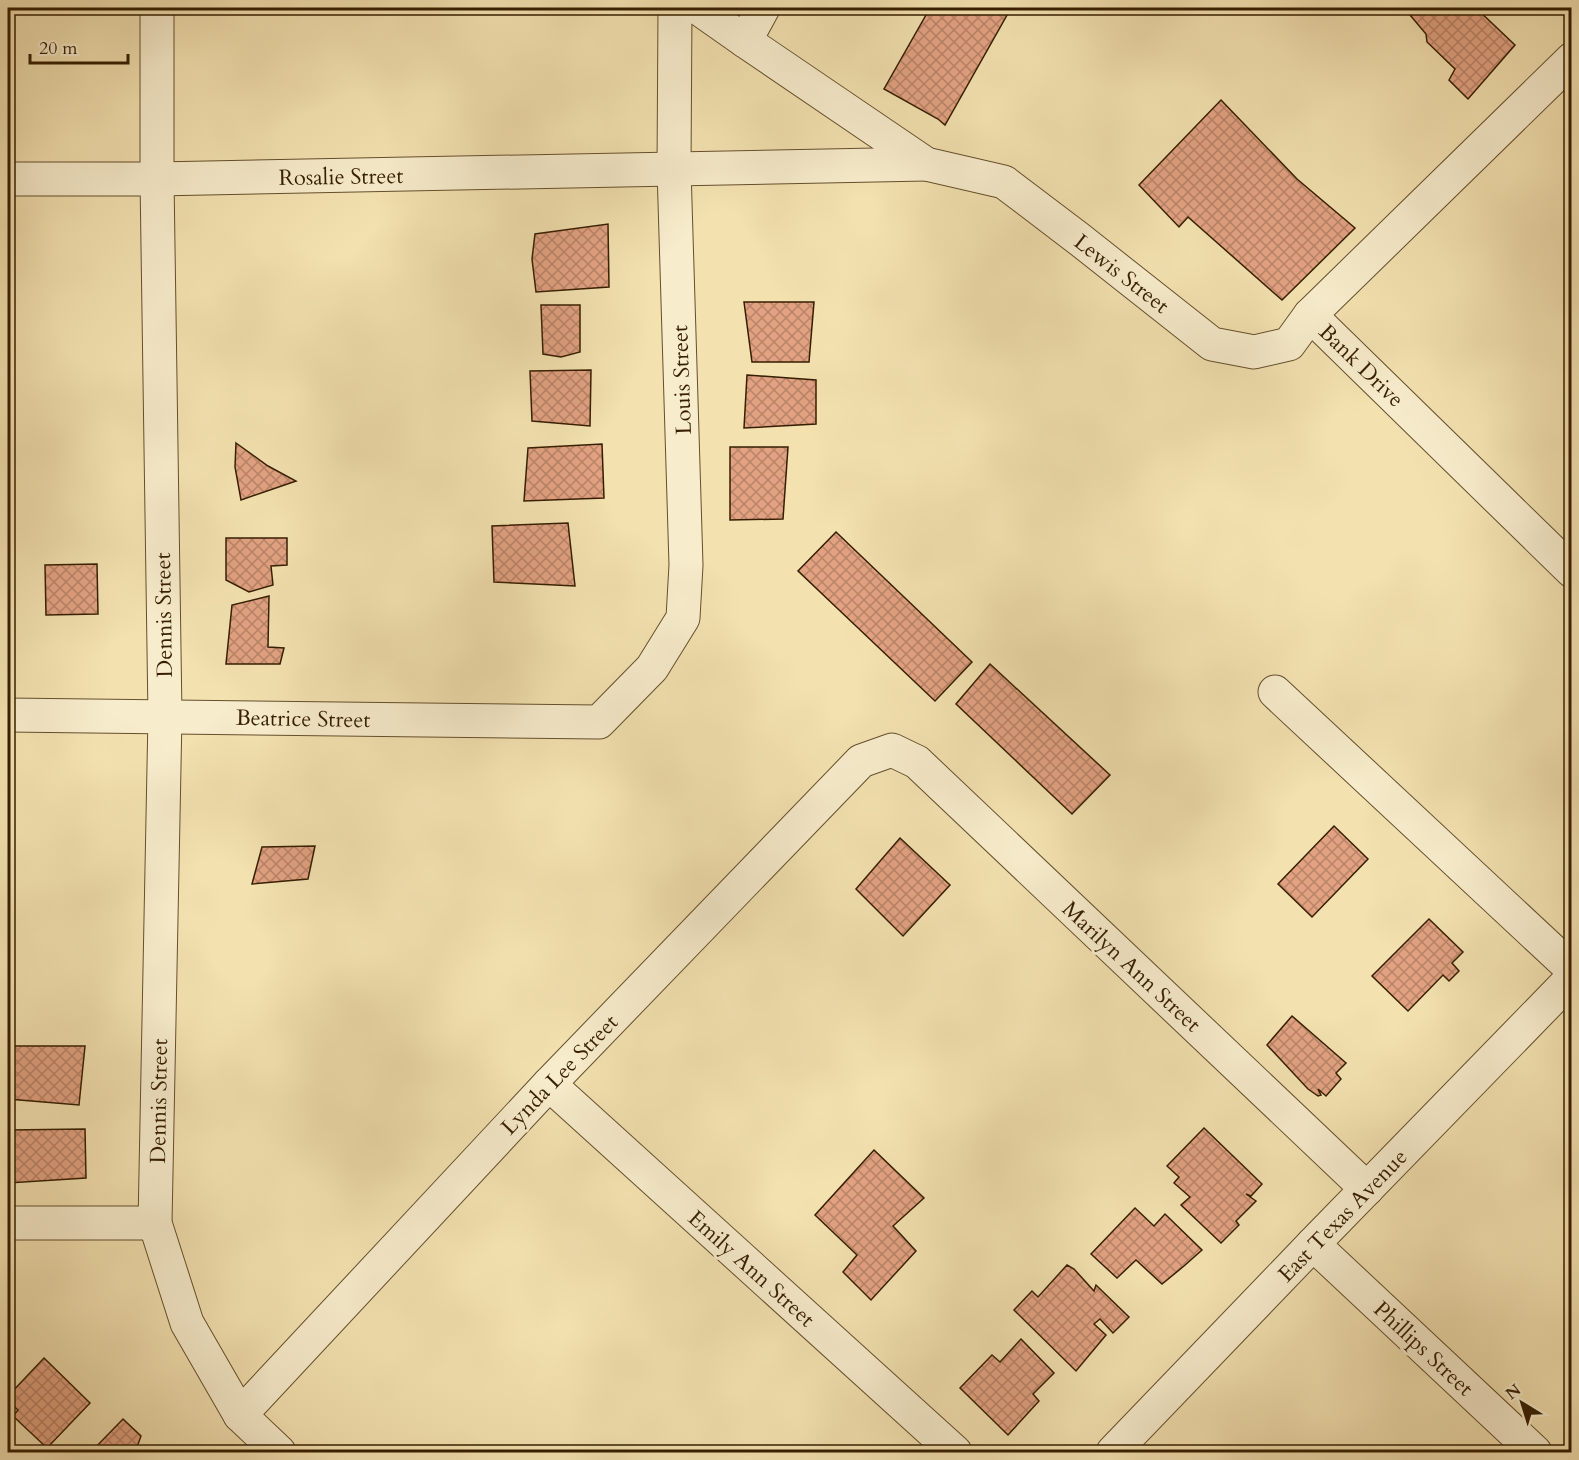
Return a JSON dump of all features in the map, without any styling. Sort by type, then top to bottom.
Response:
[{"type":"street","name":"Dennis Street","points":[[157,8],[157,179],[165,716],[155,1223],[187,1323],[240,1415],[279,1452]]},
{"type":"street","name":"Louis Street","points":[[599,722],[652,668],[683,618],[686,565],[674,169],[675,8]]},
{"type":"street","name":"Lewis Street","points":[[698,8],[926,164]]},
{"type":"street","points":[[745,41],[763,8]]},
{"type":"street","name":"Bank Drive","points":[[1572,59],[1310,315],[1572,571]]},
{"type":"street","name":"Lewis Street","points":[[674,169],[926,164],[1005,182],[1212,344],[1254,352],[1288,344],[1310,315]]},
{"type":"street","name":"Rosalie Street","points":[[8,179],[157,179],[674,169]]},
{"type":"street","points":[[1275,692],[1572,969]]},
{"type":"street","name":"Beatrice Street","points":[[8,715],[599,722]]},
{"type":"street","name":"Lynda Lee Street","points":[[240,1415],[549,1084],[861,760],[892,750]]},
{"type":"street","name":"Marilyn Ann Street","points":[[892,750],[917,762],[1367,1189]]},
{"type":"street","name":"East Texas Avenue","points":[[1113,1452],[1572,978]]},
{"type":"street","name":"Emily Ann Street","points":[[549,1084],[955,1452]]},
{"type":"street","points":[[8,1223],[155,1223]]},
{"type":"street","name":"Phillips Street","points":[[1312,1244],[1535,1452]]},
{"type":"building","points":[[930,8],[1011,8],[945,125],[884,89]]},
{"type":"building","points":[[1406,8],[1476,8],[1515,45],[1468,99],[1449,80],[1455,69],[1427,42],[1426,34]]},
{"type":"building","points":[[1221,100],[1297,179],[1355,228],[1282,300],[1188,217],[1179,227],[1139,185]]},
{"type":"building","points":[[608,224],[609,287],[536,292],[532,259],[535,234]]},
{"type":"building","points":[[744,302],[814,302],[809,362],[752,362]]},
{"type":"building","points":[[541,305],[580,305],[580,352],[561,357],[543,354]]},
{"type":"building","points":[[591,370],[590,426],[532,421],[530,371]]},
{"type":"building","points":[[747,375],[816,380],[816,424],[744,428]]},
{"type":"building","points":[[236,443],[268,466],[296,481],[241,500],[235,467]]},
{"type":"building","points":[[602,444],[604,498],[524,501],[528,448]]},
{"type":"building","points":[[730,447],[788,447],[783,519],[730,520]]},
{"type":"building","points":[[568,523],[575,586],[494,582],[492,526]]},
{"type":"building","points":[[836,532],[972,662],[935,701],[798,571]]},
{"type":"building","points":[[226,538],[287,538],[287,565],[271,566],[273,585],[249,592],[226,580]]},
{"type":"building","points":[[97,564],[98,614],[46,615],[45,565]]},
{"type":"building","points":[[269,596],[268,647],[284,648],[280,664],[226,664],[232,605]]},
{"type":"building","points":[[990,664],[1110,775],[1072,814],[956,704]]},
{"type":"building","points":[[1334,826],[1368,859],[1312,917],[1278,884]]},
{"type":"building","points":[[900,838],[950,885],[903,936],[856,889]]},
{"type":"building","points":[[315,846],[308,879],[252,884],[262,847]]},
{"type":"building","points":[[1429,919],[1463,952],[1452,963],[1459,971],[1449,981],[1443,975],[1408,1011],[1372,976]]},
{"type":"building","points":[[1292,1016],[1346,1063],[1336,1073],[1341,1079],[1326,1096],[1318,1089],[1321,1095],[1318,1096],[1308,1089],[1267,1045]]},
{"type":"building","points":[[8,1046],[85,1046],[79,1105],[8,1099]]},
{"type":"building","points":[[1204,1128],[1262,1184],[1251,1196],[1246,1194],[1256,1201],[1236,1221],[1239,1225],[1221,1243],[1181,1205],[1190,1197],[1174,1183],[1179,1177],[1167,1166]]},
{"type":"building","points":[[85,1129],[86,1178],[8,1183],[8,1130]]},
{"type":"building","points":[[874,1150],[924,1198],[893,1226],[916,1251],[871,1300],[843,1272],[857,1255],[815,1215]]},
{"type":"building","points":[[1135,1208],[1154,1226],[1165,1214],[1202,1250],[1162,1284],[1136,1260],[1117,1278],[1091,1254]]},
{"type":"building","points":[[1067,1265],[1074,1269],[1094,1291],[1096,1285],[1129,1317],[1113,1333],[1100,1319],[1094,1324],[1106,1335],[1076,1371],[1014,1310],[1032,1291],[1038,1297]]},
{"type":"building","points":[[1021,1339],[1054,1373],[1033,1394],[1039,1401],[1008,1435],[960,1388],[992,1355],[1000,1362]]},
{"type":"building","points":[[44,1358],[90,1403],[47,1448],[13,1416],[18,1410],[8,1401],[8,1396]]},
{"type":"building","points":[[123,1419],[141,1436],[137,1447],[143,1452],[91,1452]]}]
